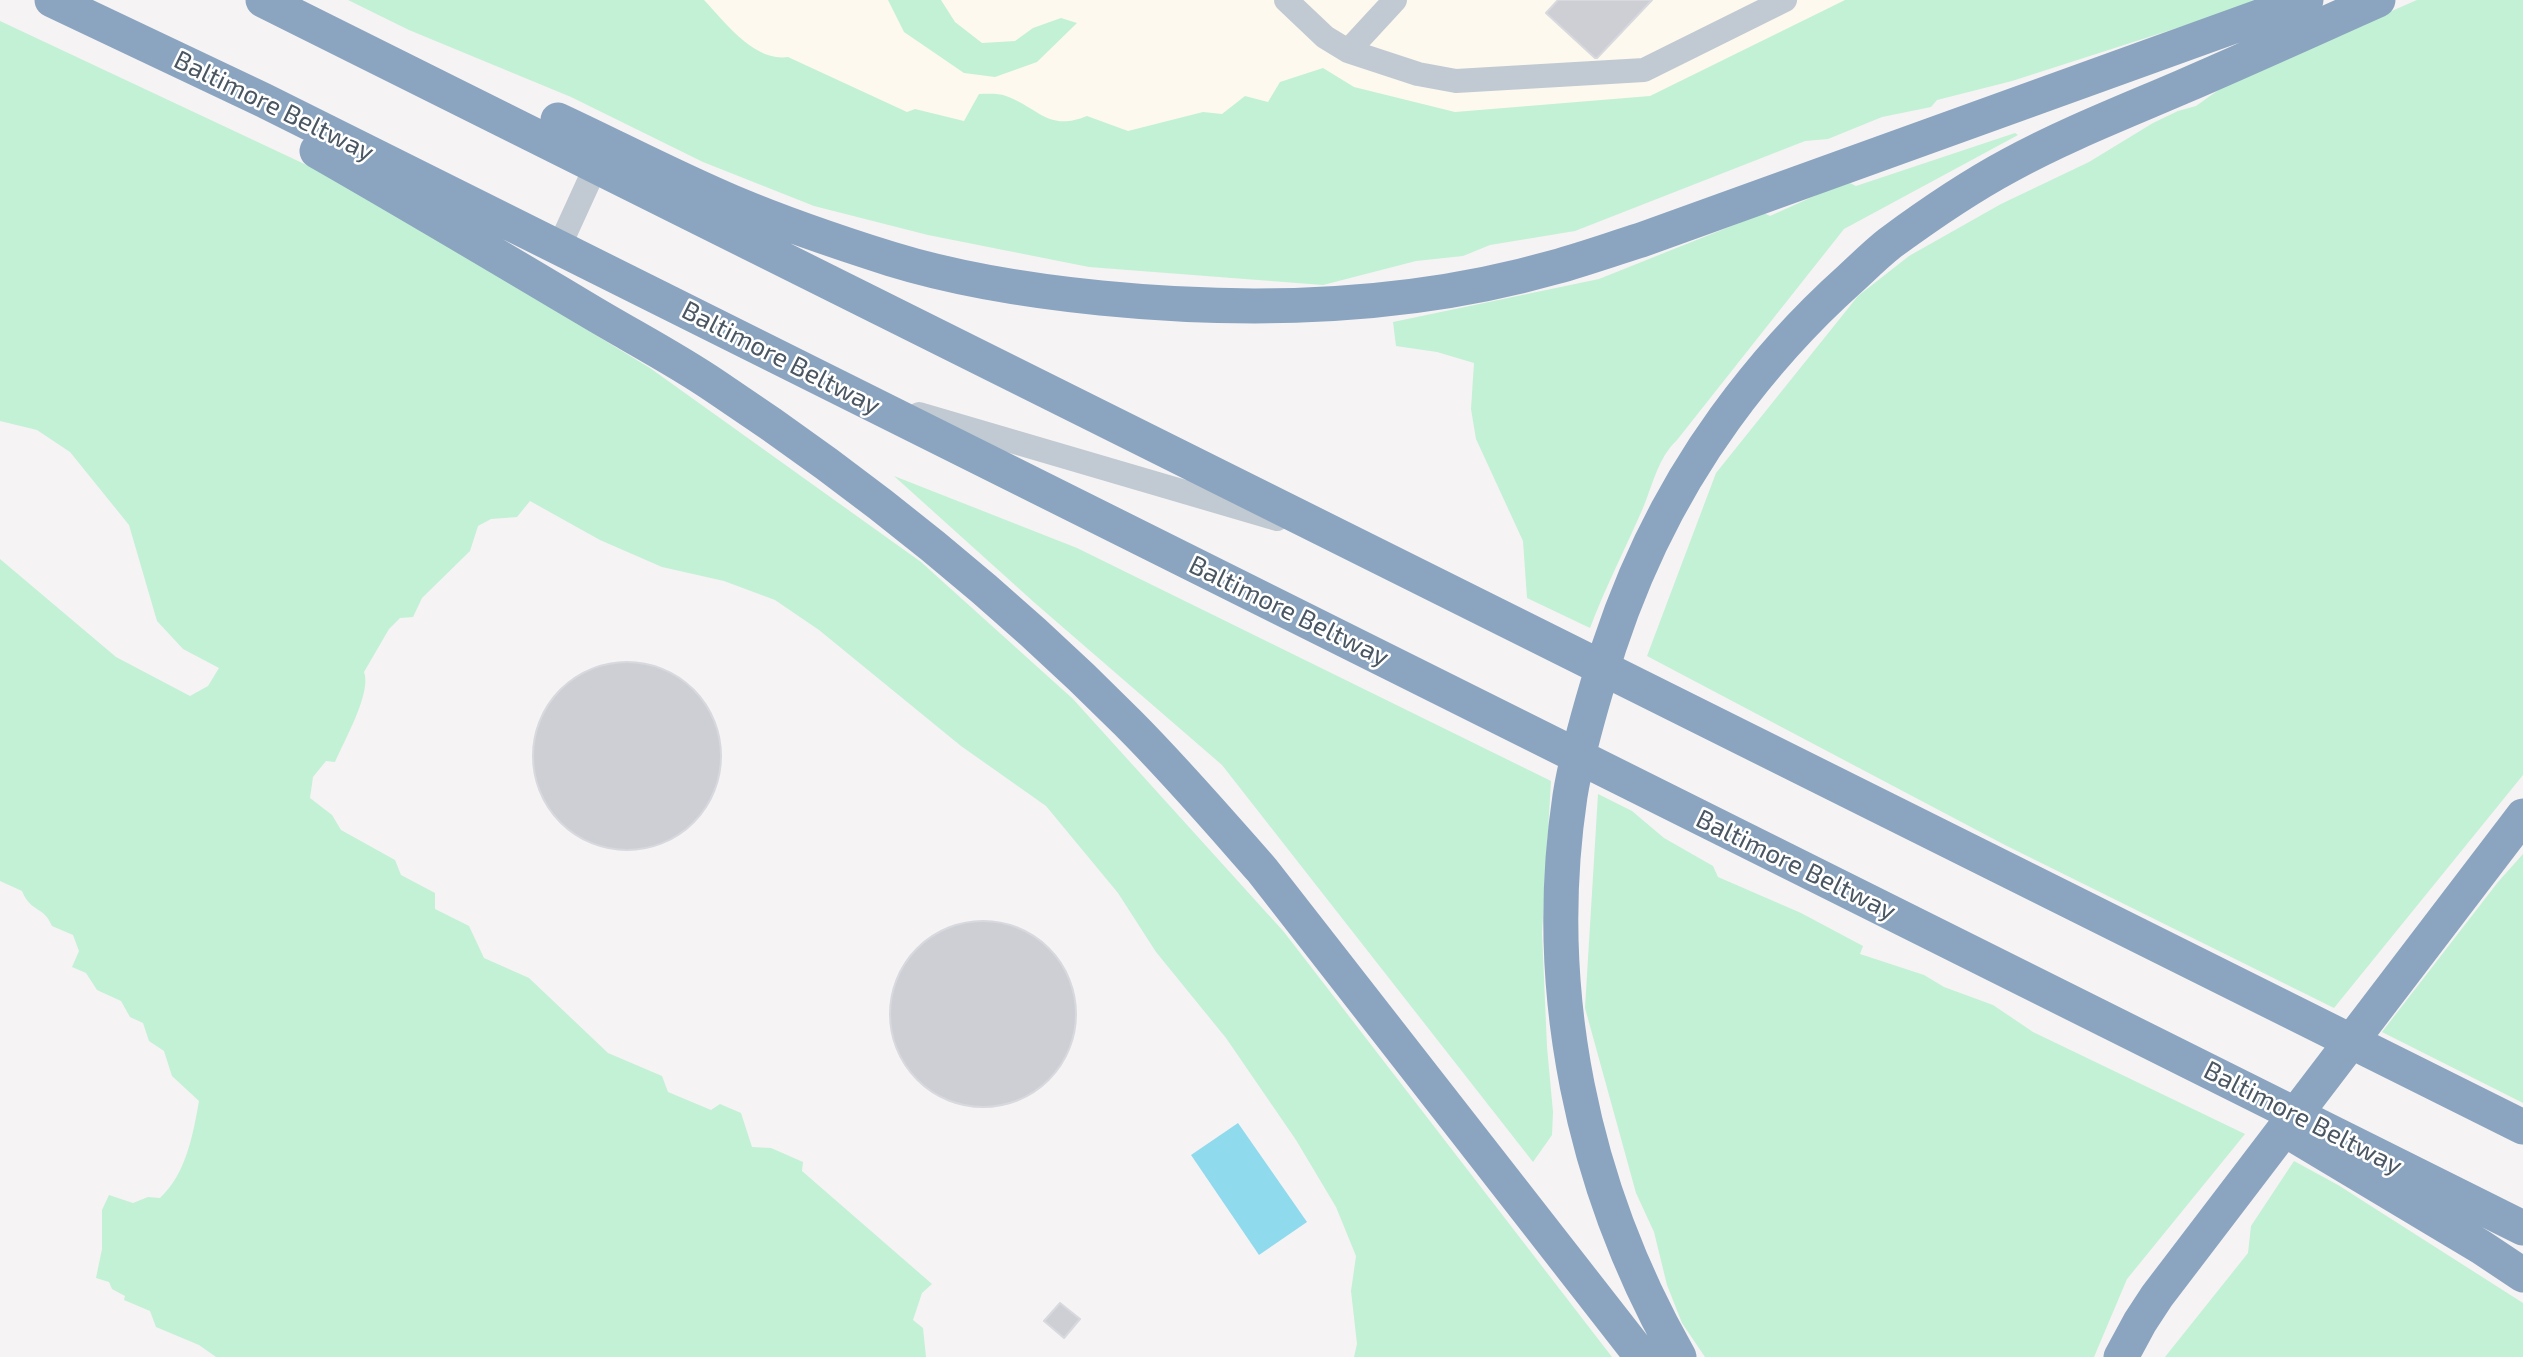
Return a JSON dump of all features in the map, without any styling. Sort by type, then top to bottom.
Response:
[{"type":"highway","points":[[37,0],[135,50],[373,183],[714,385],[931,544],[1128,722],[1222,824],[1342,971],[1642,1357]]},
{"type":"highway","name":"Baltimore Beltway","points":[[52,0],[214,76],[559,247],[2095,1013],[2234,1097],[2355,1158],[2523,1228]]},
{"type":"highway","points":[[263,0],[2523,1127]]},
{"type":"highway","points":[[300,0],[731,201],[807,231],[894,260],[985,282],[1063,294],[1156,303],[1245,307],[1402,298],[1553,268],[1641,240],[2306,0]]},
{"type":"highway","points":[[1679,1357],[1633,1268],[1609,1207],[1588,1138],[1573,1067],[1564,998],[1560,933],[1571,795],[1585,729],[1608,647],[1636,571],[1675,496],[1742,394],[1791,335],[1885,247],[2009,166],[2077,132],[2378,0]]},
{"type":"highway","points":[[2121,1357],[2159,1294],[2523,816]]},
{"type":"highway","points":[[2355,1158],[2523,1275]]},
{"type":"lane","points":[[1286,0],[1325,37],[1348,51],[1418,74],[1456,82],[1644,70],[1785,0]]},
{"type":"lane","points":[[1348,51],[1395,0]]},
{"type":"lane","points":[[559,247],[596,166]]},
{"type":"lane","points":[[858,396],[1341,538]]},
{"type":"shaded area","points":[[635,0],[1928,0],[1550,157],[956,141]]},
{"type":"green space","points":[[348,0],[704,0],[752,47],[775,57],[788,57],[907,112],[915,109],[964,121],[979,94],[996,94],[1017,101],[1053,120],[1074,120],[1087,116],[1128,131],[1203,112],[1222,114],[1245,96],[1268,102],[1280,82],[1323,68],[1354,87],[1455,112],[1650,96],[1845,0],[2264,0],[2012,81],[1937,100],[1931,107],[1882,117],[1828,139],[1805,141],[1575,231],[1490,245],[1463,256],[1416,261],[1323,285],[1089,267],[928,235],[814,206],[703,162],[571,97],[409,30]]},
{"type":"green space","points":[[888,0],[941,0],[955,22],[982,43],[1015,41],[1033,28],[1061,18],[1077,23],[1037,62],[995,77],[964,73],[904,32]]},
{"type":"green space","points":[[2417,0],[2523,0],[2523,775],[2334,1008],[2005,845],[1647,656],[1716,473],[1858,296],[1909,256],[2001,204],[2089,162],[2153,123],[2196,106],[2227,84]]},
{"type":"green space","points":[[0,21],[347,184],[650,368],[921,562],[1073,699],[1284,932],[1612,1357],[1354,1357],[1357,1344],[1351,1291],[1356,1256],[1336,1207],[1296,1140],[1226,1038],[1156,952],[1118,893],[1046,806],[961,746],[819,630],[775,600],[724,581],[662,567],[600,540],[530,501],[517,517],[491,519],[478,526],[470,551],[422,598],[413,617],[400,618],[389,629],[364,672],[364,692],[350,730],[335,762],[326,761],[313,777],[310,798],[332,815],[341,830],[395,860],[401,875],[435,893],[435,909],[469,926],[484,958],[529,978],[608,1053],[662,1076],[668,1092],[711,1110],[720,1104],[741,1113],[752,1147],[771,1148],[803,1162],[802,1171],[932,1284],[922,1293],[913,1320],[923,1328],[926,1357],[216,1357],[199,1345],[156,1327],[150,1311],[124,1300],[125,1296],[112,1289],[109,1282],[96,1278],[102,1249],[102,1210],[109,1195],[133,1203],[148,1197],[160,1198],[182,1166],[191,1140],[199,1101],[172,1076],[164,1051],[149,1041],[143,1023],[130,1017],[121,1001],[97,990],[86,973],[72,967],[79,951],[73,935],[52,926],[45,915],[29,903],[22,891],[0,881],[0,559],[116,657],[190,696],[208,686],[219,668],[183,649],[157,621],[129,525],[70,452],[37,430],[0,421]]},
{"type":"green space","points":[[2015,133],[2018,135],[1844,229],[1670,447],[1590,628],[1527,598],[1523,541],[1476,439],[1471,409],[1474,363],[1437,352],[1396,346],[1393,322],[1599,279],[1764,213],[1770,216],[1850,183],[1856,186]]},
{"type":"green space","points":[[894,476],[1077,548],[1551,781],[1542,933],[1553,1112],[1552,1135],[1533,1162],[1222,765],[1036,604]]},
{"type":"green space","points":[[1598,794],[1632,811],[1664,838],[1713,866],[1718,877],[1801,913],[1863,946],[1860,954],[1924,975],[1944,987],[1993,1005],[2033,1032],[2245,1134],[2127,1279],[2094,1357],[1705,1357],[1682,1323],[1667,1285],[1654,1232],[1636,1193],[1585,1008]]},
{"type":"green space","points":[[2523,854],[2523,1103],[2382,1032],[2498,882]]},
{"type":"green space","points":[[2294,1161],[2338,1185],[2523,1303],[2523,1357],[2165,1357],[2248,1253],[2251,1226]]},
{"type":"water","points":[[1238,1123],[1307,1222],[1259,1255],[1191,1155]]},
{"type":"building","points":[[1558,0],[1652,0],[1595,58],[1546,13]]},
{"type":"building","points":[[627,662],[663,669],[693,690],[714,720],[721,756],[714,792],[693,822],[663,843],[627,850],[591,843],[561,822],[540,792],[533,756],[540,720],[561,690],[591,669]]},
{"type":"building","points":[[983,921],[1019,928],[1049,948],[1069,978],[1076,1014],[1069,1050],[1049,1080],[1019,1100],[983,1107],[947,1100],[917,1080],[897,1050],[890,1014],[897,978],[917,948],[947,928]]},
{"type":"building","points":[[1060,1303],[1080,1319],[1064,1338],[1044,1321]]}]
